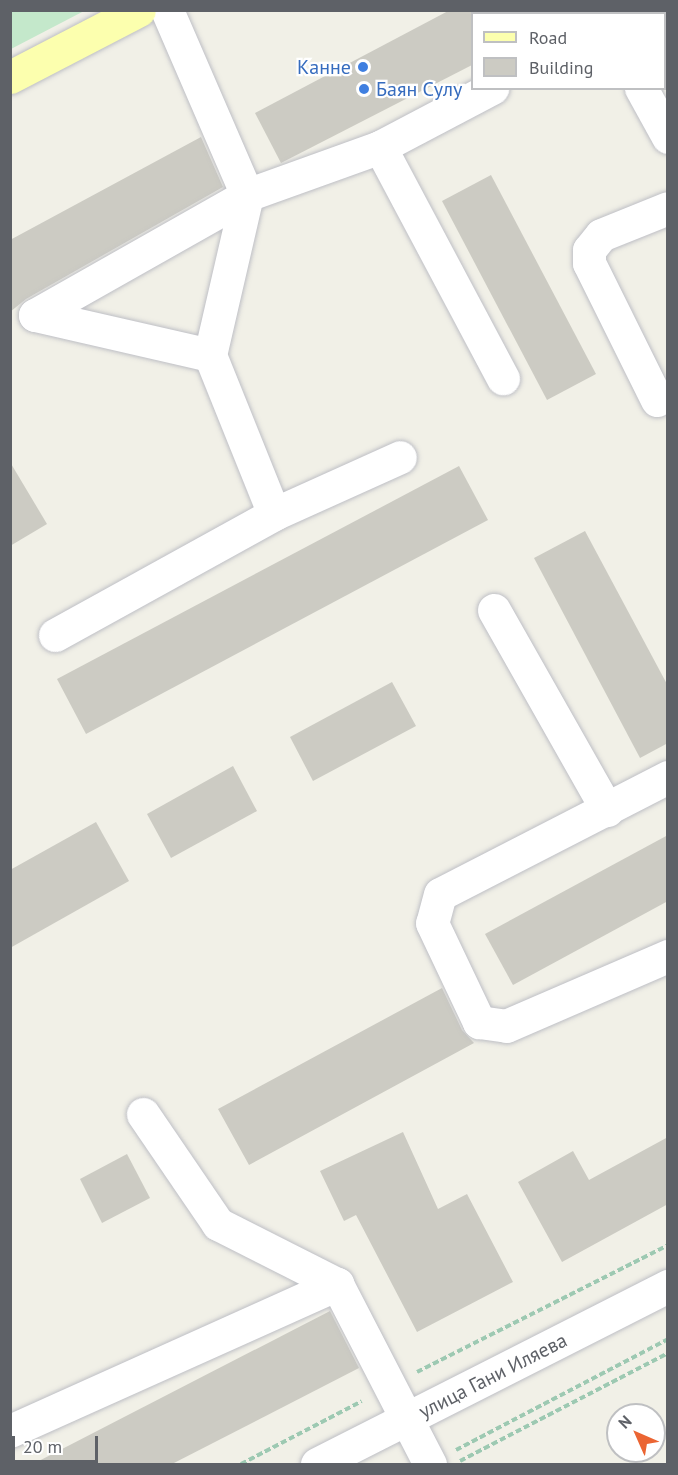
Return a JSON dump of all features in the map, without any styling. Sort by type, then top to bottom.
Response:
[{"type":"main road","points":[[10,77],[139,10]]},
{"type":"street","points":[[167,10],[247,195],[210,355],[274,514]]},
{"type":"street","points":[[210,355],[35,315],[247,195],[380,147],[488,90]]},
{"type":"street","points":[[642,90],[668,137]]},
{"type":"street","points":[[380,147],[503,378]]},
{"type":"street","points":[[657,400],[589,263],[589,250],[601,235],[668,208]]},
{"type":"street","points":[[55,635],[274,514],[400,457]]},
{"type":"street","points":[[494,610],[607,810]]},
{"type":"street","points":[[668,777],[440,894],[432,923],[479,1022],[488,1024],[506,1026],[668,956]]},
{"type":"street","points":[[143,1114],[218,1224],[337,1284],[430,1464]]},
{"type":"street","points":[[10,1431],[337,1284]]},
{"type":"street","name":"улица Гани Иляева","points":[[317,1464],[668,1286]]},
{"type":"path","points":[[241,1464],[668,1245]]},
{"type":"path","points":[[430,1464],[668,1339]]},
{"type":"path","points":[[454,1464],[668,1353]]},
{"type":"green space","points":[[84,11],[11,49],[11,12]]},
{"type":"building","name":"Баян Сулу","points":[[450,10],[472,10],[471,66],[281,163],[255,113]]},
{"type":"building","points":[[201,137],[223,187],[26,299],[10,312],[10,240]]},
{"type":"building","points":[[491,175],[596,374],[547,400],[442,201]]},
{"type":"building","points":[[10,462],[47,524],[10,546]]},
{"type":"building","points":[[459,466],[488,520],[86,734],[57,679]]},
{"type":"building","points":[[585,531],[668,686],[668,743],[640,758],[534,558]]},
{"type":"building","points":[[392,682],[416,726],[313,781],[290,737]]},
{"type":"building","points":[[233,766],[257,811],[171,858],[147,814]]},
{"type":"building","points":[[96,822],[129,881],[10,948],[10,870]]},
{"type":"building","points":[[668,835],[668,901],[513,985],[485,934]]},
{"type":"building","points":[[442,988],[462,1030],[474,1043],[249,1165],[218,1109]]},
{"type":"building","points":[[403,1132],[438,1209],[467,1194],[513,1282],[417,1332],[356,1215],[344,1221],[320,1171]]},
{"type":"building","points":[[668,1137],[668,1204],[562,1262],[518,1182],[573,1151],[589,1180]]},
{"type":"building","points":[[127,1154],[150,1198],[102,1223],[80,1179]]},
{"type":"building","points":[[330,1311],[359,1368],[172,1464],[33,1464]]},
{"type":"place","name":"Канне","points":[[363,67]]},
{"type":"place","name":"Баян Сулу","points":[[364,89]]}]
